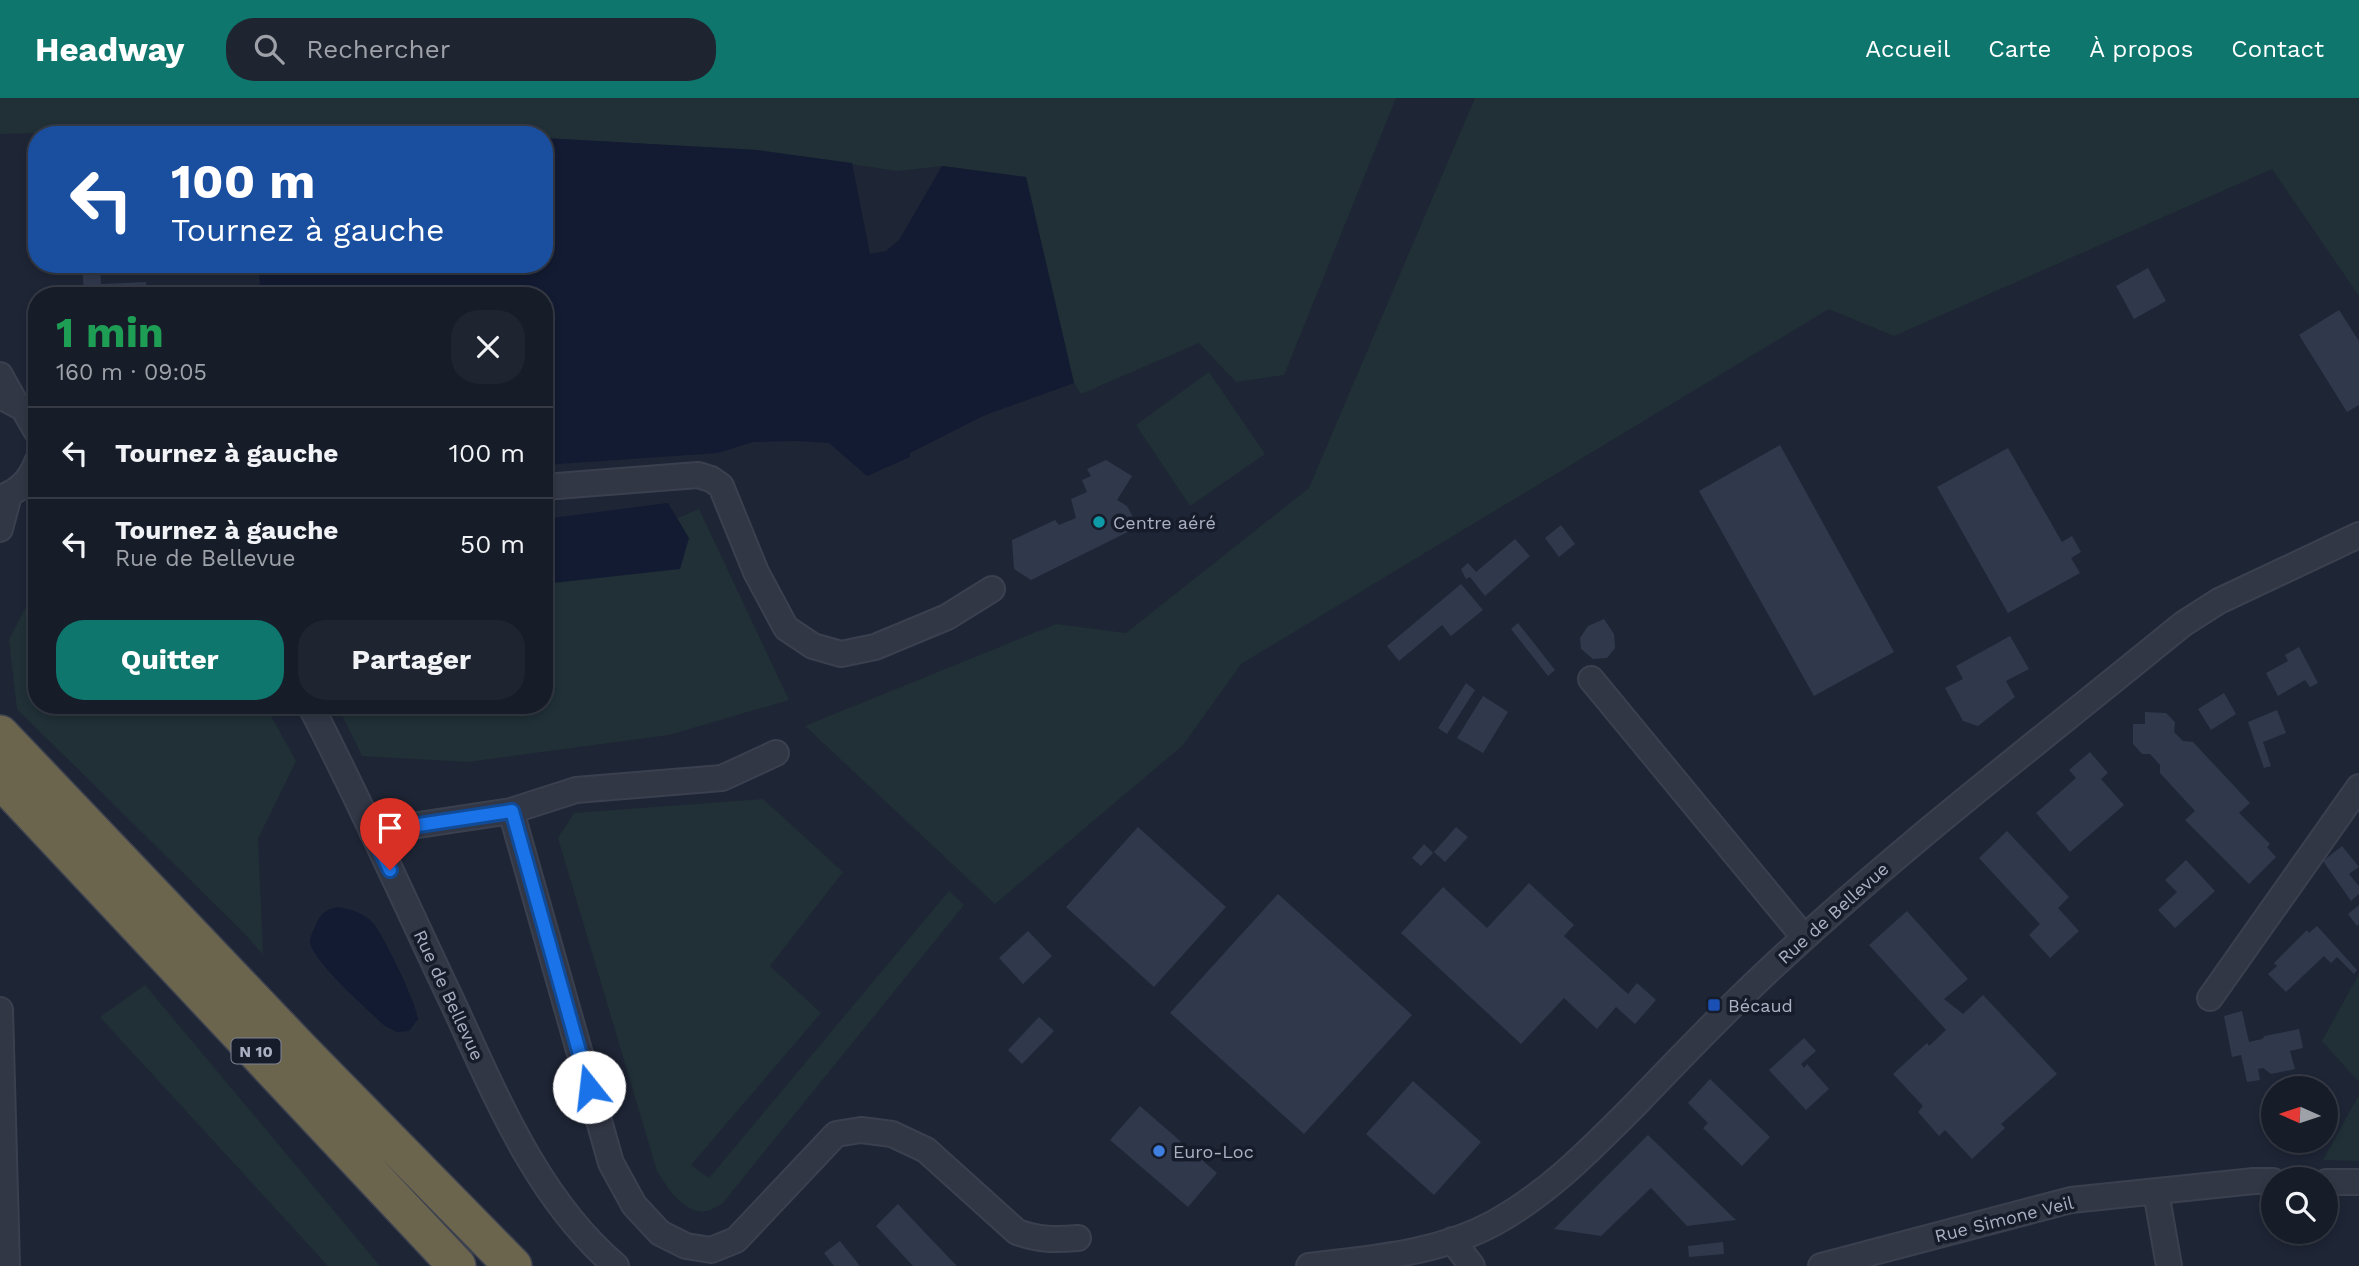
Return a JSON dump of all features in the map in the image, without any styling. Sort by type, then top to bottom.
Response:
[{"type":"highway","name":"N 10","points":[[0,734],[301,1050],[499,1266]]},
{"type":"highway","name":"N 10","points":[[0,779],[457,1266]]},
{"type":"highway","points":[[301,1050],[513,1266]]},
{"type":"street","points":[[0,375],[8,399],[23,408],[28,415]]},
{"type":"street","points":[[553,486],[698,475],[711,479],[721,486],[756,572],[786,628],[814,646],[841,654],[874,647],[947,617],[992,589]]},
{"type":"street","points":[[0,528],[17,491]]},
{"type":"street","name":"Rue de Bellevue","points":[[1309,1266],[1403,1260],[1491,1225],[1533,1200],[1591,1149],[1738,999],[1804,937],[1894,858],[2183,624],[2219,601],[2359,535]]},
{"type":"street","points":[[1591,680],[1804,937]]},
{"type":"street","name":"Rue de Bellevue","points":[[314,714],[500,1104],[535,1169],[588,1241],[616,1266]]},
{"type":"street","points":[[372,832],[512,811],[576,790],[722,778],[776,753]]},
{"type":"street","points":[[2210,998],[2359,786]]},
{"type":"street","points":[[512,811],[611,1163],[634,1205],[660,1233],[686,1246],[711,1250],[736,1240],[836,1134],[861,1130],[892,1134],[926,1150],[1017,1232],[1052,1241],[1078,1238]]},
{"type":"street","points":[[0,1010],[7,1266]]},
{"type":"street","name":"Rue Simone Veil","points":[[1821,1266],[2071,1200],[2261,1181]]},
{"type":"street","points":[[2338,1182],[2359,1182]]},
{"type":"street","points":[[2156,1192],[2169,1266]]},
{"type":"street","points":[[1451,1241],[1472,1266]]},
{"type":"shaded area","points":[[0,98],[1396,98],[1284,375],[1236,382],[1199,343],[1081,394],[1074,383],[1026,177],[942,166],[897,171],[757,150],[553,139],[553,126],[28,126],[28,133],[0,134]]},
{"type":"shaded area","points":[[1475,98],[2359,98],[2359,296],[2272,169],[1894,336],[1829,309],[1241,664],[1183,745],[995,904],[805,726],[1056,624],[1126,633],[1309,488]]},
{"type":"shaded area","points":[[1209,372],[1265,454],[1190,506],[1136,425]]},
{"type":"shaded area","points":[[699,509],[789,700],[669,735],[467,762],[362,756],[341,714],[553,714],[553,572]]},
{"type":"shaded area","points":[[28,603],[28,714],[270,714],[296,761],[258,839],[263,955],[244,933],[17,709],[9,640]]},
{"type":"shaded area","points":[[763,799],[843,872],[770,966],[821,1013],[691,1165],[709,1178],[949,891],[964,905],[722,1204],[699,1211],[691,1209],[677,1198],[657,1171],[558,838],[574,813]]},
{"type":"shaded area","points":[[2359,974],[2359,1082],[2322,1041]]},
{"type":"shaded area","points":[[145,985],[380,1266],[328,1266],[100,1017]]},
{"type":"shaded area","points":[[2359,1095],[2359,1161],[2323,1160],[2327,1153],[2338,1153],[2338,1133]]},
{"type":"water","points":[[553,139],[757,150],[852,163],[870,254],[886,251],[899,240],[942,166],[1026,177],[1074,383],[983,416],[910,453],[910,457],[867,476],[829,443],[797,441],[753,442],[718,453],[553,464],[553,287],[260,287],[259,273],[553,273]]},
{"type":"water","points":[[668,503],[689,538],[680,569],[553,583],[553,518]]},
{"type":"water","points":[[338,907],[365,917],[373,923],[384,941],[416,1011],[418,1019],[409,1031],[397,1032],[385,1026],[343,986],[313,950],[310,940],[319,919],[330,909]]},
{"type":"building","points":[[2148,268],[2166,301],[2134,319],[2116,286]]},
{"type":"building","points":[[83,273],[100,273],[101,284],[146,282],[146,287],[83,287]]},
{"type":"building","points":[[2339,310],[2359,341],[2359,405],[2347,412],[2299,335]]},
{"type":"building","points":[[1780,445],[1894,652],[1814,696],[1699,491]]},
{"type":"building","points":[[2008,448],[2062,542],[2072,536],[2081,552],[2071,558],[2080,573],[2008,613],[1937,487]]},
{"type":"building","name":"Centre aéré","points":[[1106,460],[1132,476],[1117,500],[1127,506],[1133,517],[1132,530],[1031,580],[1014,569],[1012,540],[1055,520],[1059,525],[1076,518],[1071,499],[1087,492],[1082,480],[1091,476],[1087,469]]},
{"type":"building","points":[[1561,525],[1575,544],[1559,557],[1545,538]]},
{"type":"building","points":[[1515,539],[1530,556],[1485,596],[1470,577],[1466,579],[1461,569],[1468,563],[1476,572]]},
{"type":"building","points":[[1461,584],[1483,610],[1451,636],[1442,625],[1399,661],[1387,646]]},
{"type":"building","points":[[1604,619],[1614,634],[1615,648],[1607,658],[1593,659],[1581,649],[1580,638],[1588,626]]},
{"type":"building","points":[[1518,623],[1555,670],[1548,676],[1511,629]]},
{"type":"building","points":[[2010,636],[2029,669],[2006,681],[2015,697],[1978,726],[1963,721],[1945,688],[1963,679],[1956,666]]},
{"type":"building","points":[[2299,647],[2318,683],[2310,687],[2305,680],[2278,696],[2266,673],[2288,661],[2285,655]]},
{"type":"building","points":[[1466,683],[1475,690],[1447,734],[1438,728]]},
{"type":"building","points":[[2224,693],[2236,714],[2211,730],[2198,709]]},
{"type":"building","points":[[1483,696],[1508,712],[1483,753],[1457,738]]},
{"type":"building","points":[[2277,710],[2286,733],[2263,742],[2271,766],[2264,768],[2248,722]]},
{"type":"building","points":[[2145,712],[2166,713],[2175,722],[2174,732],[2183,741],[2193,742],[2250,803],[2239,813],[2270,844],[2267,847],[2276,857],[2249,884],[2185,820],[2195,811],[2160,773],[2160,765],[2150,754],[2142,754],[2133,744],[2133,724],[2145,724]]},
{"type":"building","points":[[2090,752],[2108,773],[2101,779],[2124,805],[2070,852],[2036,813],[2076,778],[2069,770]]},
{"type":"building","points":[[1138,827],[1226,907],[1154,987],[1066,907]]},
{"type":"building","points":[[1456,827],[1468,837],[1445,862],[1434,852]]},
{"type":"building","points":[[2007,831],[2069,897],[2058,908],[2079,931],[2050,958],[2029,935],[2040,924],[1979,858]]},
{"type":"building","points":[[1424,844],[1433,853],[1421,866],[1412,858]]},
{"type":"building","points":[[2342,846],[2359,867],[2349,874],[2359,886],[2359,894],[2351,901],[2323,861]]},
{"type":"building","points":[[2186,860],[2215,891],[2175,928],[2158,910],[2177,892],[2165,880]]},
{"type":"building","points":[[1529,883],[1574,925],[1564,936],[1628,994],[1637,983],[1656,1000],[1635,1024],[1616,1007],[1597,1029],[1564,998],[1521,1044],[1401,933],[1443,887],[1487,928]]},
{"type":"building","points":[[1278,894],[1412,1015],[1304,1134],[1170,1013]]},
{"type":"building","points":[[2359,905],[2359,924],[2357,926],[2348,914]]},
{"type":"building","points":[[1907,911],[1968,979],[1944,999],[1963,1014],[1983,995],[2057,1074],[2001,1124],[2005,1128],[1972,1159],[1945,1130],[1939,1136],[1918,1112],[1923,1106],[1893,1074],[1927,1043],[1929,1046],[1946,1030],[1869,945]]},
{"type":"building","points":[[2317,926],[2357,970],[2354,974],[2337,957],[2331,963],[2324,956],[2286,992],[2268,974],[2277,966],[2274,963],[2307,930],[2309,933]]},
{"type":"building","points":[[1028,931],[1052,956],[1023,984],[999,958]]},
{"type":"building","points":[[2242,1011],[2249,1042],[2299,1029],[2303,1048],[2290,1051],[2295,1069],[2271,1074],[2263,1068],[2258,1069],[2260,1080],[2247,1082],[2241,1055],[2232,1057],[2224,1016]]},
{"type":"building","points":[[1039,1017],[1054,1031],[1022,1064],[1008,1050]]},
{"type":"building","points":[[1804,1038],[1816,1051],[1801,1064],[1804,1068],[1807,1064],[1829,1089],[1806,1110],[1769,1070]]},
{"type":"building","points":[[1710,1079],[1770,1137],[1742,1166],[1703,1128],[1708,1123],[1688,1103]]},
{"type":"building","points":[[1413,1081],[1481,1142],[1434,1195],[1366,1134]]},
{"type":"building","points":[[1140,1106],[1217,1173],[1188,1207],[1110,1140]]},
{"type":"building","points":[[1648,1135],[1736,1220],[1687,1226],[1651,1188],[1601,1236],[1554,1229]]},
{"type":"building","points":[[898,1204],[957,1266],[913,1266],[876,1226]]},
{"type":"building","points":[[840,1241],[860,1266],[834,1266],[824,1253]]},
{"type":"building","points":[[1723,1242],[1724,1254],[1689,1257],[1688,1246]]},
{"type":"place","name":"Centre aéré","points":[[1099,522]]},
{"type":"place","name":"Bécaud","points":[[1714,1005]]},
{"type":"place","name":"Euro-Loc","points":[[1159,1151]]},
{"type":"route","points":[[390,870],[372,832],[512,811],[589,1087]]}]
